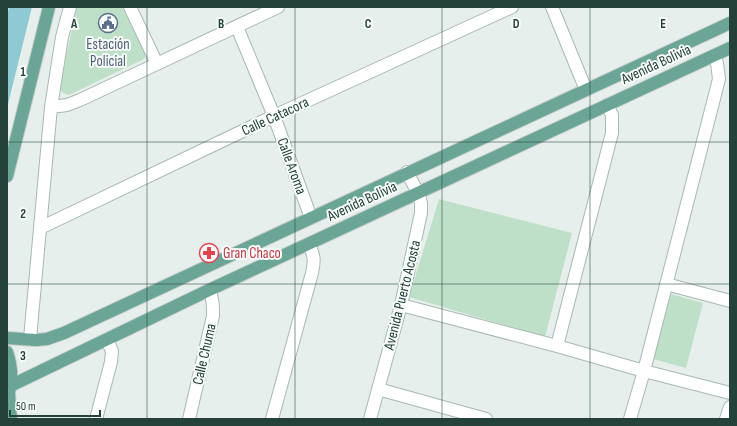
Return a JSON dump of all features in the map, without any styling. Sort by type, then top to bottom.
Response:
[{"type":"main road","points":[[7,176],[49,7]]},
{"type":"main road","name":"Avenida Bolivia","points":[[7,338],[47,339],[64,332],[730,23]]},
{"type":"main road","name":"Avenida Bolivia","points":[[9,393],[107,340],[210,290],[730,48]]},
{"type":"main road","points":[[7,352],[11,371],[9,393],[10,419]]},
{"type":"street","points":[[30,339],[51,106],[62,37],[70,7]]},
{"type":"street","points":[[130,7],[157,64]]},
{"type":"street","points":[[51,106],[67,105],[80,100],[278,7]]},
{"type":"street","name":"Calle Catacora","points":[[40,228],[274,116],[512,7]]},
{"type":"street","points":[[552,7],[586,90]]},
{"type":"street","name":"Calle Aroma","points":[[237,26],[274,116],[311,218]]},
{"type":"street","points":[[630,419],[644,371],[719,79],[717,63],[713,56]]},
{"type":"street","points":[[557,346],[612,133],[612,115],[607,105]]},
{"type":"street","name":"Avenida Puerto Acosta","points":[[370,419],[401,306],[421,213],[421,203],[418,193],[407,172]]},
{"type":"street","points":[[272,419],[314,263],[314,255],[309,244]]},
{"type":"street","points":[[666,284],[730,301]]},
{"type":"street","name":"Calle Chuma","points":[[189,419],[213,316],[214,306],[210,290]]},
{"type":"street","points":[[401,306],[557,346],[644,371],[730,393]]},
{"type":"street","points":[[96,419],[111,362],[112,351],[107,340]]},
{"type":"street","points":[[378,389],[486,419]]},
{"type":"street","points":[[726,419],[730,407]]},
{"type":"green space","points":[[77,7],[122,7],[146,56],[144,59],[69,95],[63,93],[59,88]]},
{"type":"green space","points":[[439,199],[572,233],[545,337],[409,297]]},
{"type":"green space","points":[[671,294],[703,303],[686,368],[653,359]]},
{"type":"water","points":[[9,7],[32,7],[7,108],[7,16]]},
{"type":"place","name":"Estación Policial","points":[[108,23]]},
{"type":"place","name":"Gran Chaco","points":[[209,253]]}]
